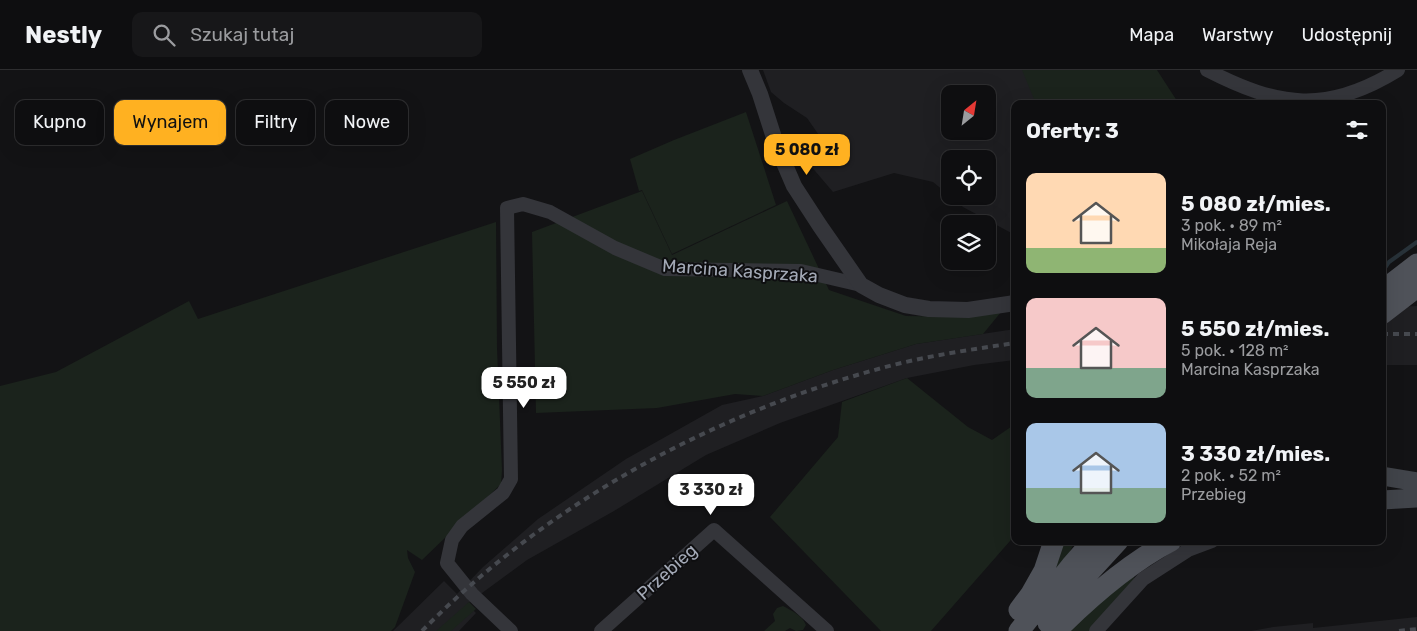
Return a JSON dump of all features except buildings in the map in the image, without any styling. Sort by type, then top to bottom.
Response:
[{"type":"main road","points":[[1386,288],[1417,264]]},
{"type":"main road","points":[[1386,311],[1415,288]]},
{"type":"main road","points":[[1386,477],[1417,482]]},
{"type":"main road","points":[[1386,500],[1417,499]]},
{"type":"main road","points":[[1006,631],[1044,571],[1053,545]]},
{"type":"main road","points":[[1019,631],[1090,545]]},
{"type":"main road","points":[[1042,631],[1079,584],[1114,545]]},
{"type":"main road","points":[[1056,631],[1074,613],[1124,572],[1163,545]]},
{"type":"street","points":[[750,70],[776,144],[794,186],[860,285],[905,305],[929,309],[968,310],[1011,304]]},
{"type":"street","points":[[1208,70],[1250,90],[1279,98],[1300,100]]},
{"type":"street","points":[[1318,100],[1338,97],[1361,90],[1398,70]]},
{"type":"street","name":"Marcina Kasprzaka","points":[[512,631],[467,588],[446,563],[452,540],[462,526],[504,493],[511,479],[507,208],[523,204],[550,212],[614,248],[665,269],[802,271],[860,285]]},
{"type":"street","points":[[1386,505],[1417,499]]},
{"type":"street","name":"Przebieg","points":[[601,631],[714,530],[823,630]]},
{"type":"street","points":[[1096,631],[1143,580],[1188,550],[1201,545]]},
{"type":"shaded area","points":[[763,70],[1025,70],[1042,100],[1011,100],[1011,233],[996,225],[996,215],[978,215],[961,205],[996,205],[996,150],[941,150],[941,189],[933,182],[894,173],[833,192],[810,165],[830,151],[807,118],[771,92]]},
{"type":"shaded area","points":[[1022,70],[1157,70],[1176,100],[1034,100]]},
{"type":"shaded area","points":[[746,112],[776,205],[672,254],[642,190],[639,191],[630,159]]},
{"type":"shaded area","points":[[642,191],[672,255],[787,201],[829,290],[906,316],[966,317],[1001,312],[983,334],[916,344],[833,370],[763,396],[735,394],[657,408],[536,413],[532,232]]},
{"type":"shaded area","points":[[496,222],[501,484],[422,560],[407,550],[408,558],[415,572],[395,627],[391,631],[0,631],[0,386],[56,372],[189,301],[198,319]]},
{"type":"shaded area","points":[[1417,306],[1417,365],[1386,365],[1386,308]]},
{"type":"shaded area","points":[[1011,330],[1011,360],[974,365],[907,378],[780,423],[706,455],[614,511],[527,560],[467,604],[476,613],[459,631],[393,631],[444,581],[457,594],[483,567],[538,519],[626,459],[722,405],[763,396],[833,370],[916,344]]},
{"type":"shaded area","points":[[907,378],[968,427],[992,440],[1011,427],[1011,539],[931,631],[881,631],[770,517],[838,437],[842,402]]},
{"type":"shaded area","points":[[1060,545],[1074,545],[1068,557],[1045,585]]},
{"type":"shaded area","points":[[1132,575],[1137,581],[1090,631],[1064,631]]},
{"type":"shaded area","points":[[469,602],[476,609],[451,631],[436,631]]},
{"type":"shaded area","points":[[783,606],[802,619],[806,625],[803,630],[796,631],[790,628],[785,631],[764,631],[775,621],[773,614],[777,608]]},
{"type":"shaded area","points":[[1417,617],[1417,631],[1251,631],[1313,623],[1313,628]]},
{"type":"waterway","points":[[1386,266],[1389,262],[1417,242]]},
{"type":"railway","points":[[1386,334],[1417,334]]},
{"type":"railway","points":[[422,631],[472,584],[525,541],[581,502],[640,467],[700,435],[763,408],[827,384],[893,365],[938,355],[1011,344]]},
{"type":"railway","points":[[1399,631],[1417,629]]}]
